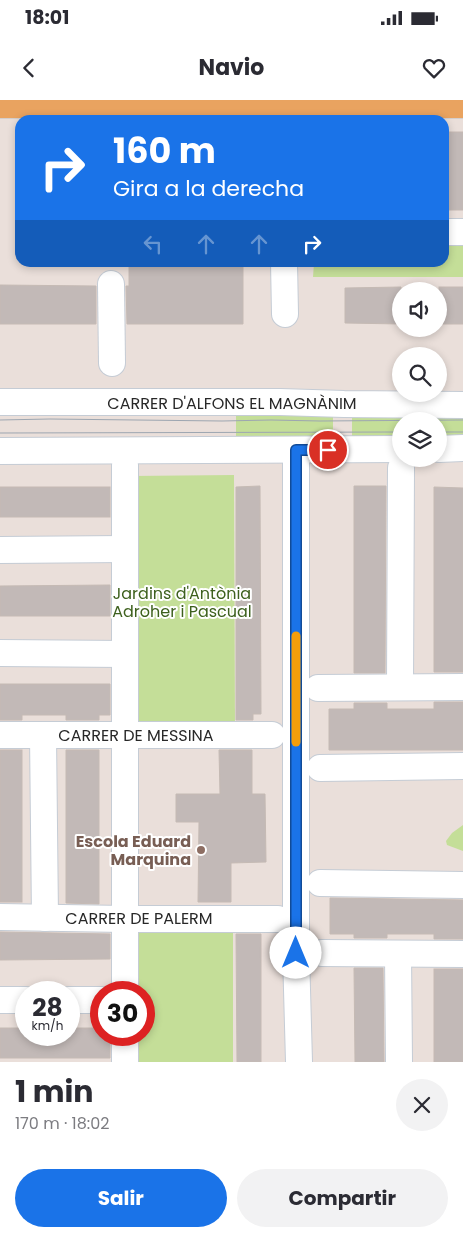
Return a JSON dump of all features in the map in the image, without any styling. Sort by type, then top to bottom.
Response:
[{"type":"main road","points":[[0,104],[27,112],[279,112],[463,104]]},
{"type":"street","points":[[449,232],[463,232]]},
{"type":"street","points":[[284,267],[284,314]]},
{"type":"street","points":[[111,284],[112,363]]},
{"type":"street","name":"CARRER D'ALFONS EL MAGNÀNIM","points":[[0,402],[280,402],[463,405]]},
{"type":"street","points":[[447,449],[463,448]]},
{"type":"street","points":[[0,451],[296,450],[392,458]]},
{"type":"street","points":[[296,450],[296,953],[299,1062]]},
{"type":"street","points":[[125,465],[125,981]]},
{"type":"street","points":[[400,687],[401,467]]},
{"type":"street","points":[[0,550],[125,549]]},
{"type":"street","points":[[0,653],[125,654]]},
{"type":"street","points":[[318,688],[463,688]]},
{"type":"street","name":"CARRER DE MESSINA","points":[[0,735],[272,735]]},
{"type":"street","points":[[44,735],[44,918]]},
{"type":"street","points":[[320,768],[463,766]]},
{"type":"street","points":[[320,883],[463,885]]},
{"type":"street","name":"CARRER DE PALERM","points":[[0,917],[278,919]]},
{"type":"street","points":[[322,953],[463,954]]},
{"type":"street","points":[[398,954],[399,1062]]},
{"type":"street","points":[[0,1000],[15,1000]]},
{"type":"street","points":[[124,1046],[124,1062]]},
{"type":"green space","points":[[449,244],[463,244],[463,277],[313,277],[314,267],[449,267]]},
{"type":"green space","points":[[236,410],[333,415],[333,439],[236,445]]},
{"type":"green space","points":[[352,414],[392,414],[392,439],[352,439]]},
{"type":"green space","points":[[447,414],[463,414],[463,439],[447,439]]},
{"type":"green space","name":"Jardins d'Antònia Adroher i Pascual","points":[[234,475],[235,729],[131,729],[130,476]]},
{"type":"green space","points":[[463,825],[463,851],[447,845],[446,841],[452,833]]},
{"type":"green space","points":[[129,926],[233,926],[233,1062],[130,1062],[130,1046],[155,1046],[155,981],[130,981]]},
{"type":"building","points":[[449,132],[463,132],[463,210],[449,210]]},
{"type":"building","points":[[129,267],[243,267],[243,324],[127,324],[126,286],[129,286]]},
{"type":"building","points":[[0,285],[96,286],[96,324],[0,324]]},
{"type":"building","points":[[392,287],[392,324],[345,323],[345,288]]},
{"type":"building","points":[[447,287],[463,287],[463,324],[447,324]]},
{"type":"building","points":[[260,486],[261,714],[253,714],[253,720],[236,720],[236,487]]},
{"type":"building","points":[[354,486],[386,486],[385,673],[354,673]]},
{"type":"building","points":[[0,487],[110,487],[110,517],[0,517]]},
{"type":"building","points":[[434,487],[463,488],[463,672],[434,672]]},
{"type":"building","points":[[110,585],[110,616],[0,616],[0,586]]},
{"type":"building","points":[[0,684],[110,684],[110,715],[99,715],[99,720],[66,720],[66,715],[22,715],[22,720],[0,720]]},
{"type":"building","points":[[434,702],[463,702],[463,750],[329,750],[329,709],[354,709],[354,703],[387,703],[387,709],[434,709]]},
{"type":"building","points":[[0,750],[22,750],[22,902],[0,902]]},
{"type":"building","points":[[66,750],[99,750],[99,904],[66,903]]},
{"type":"building","points":[[219,750],[252,750],[252,794],[265,794],[266,862],[231,863],[231,902],[198,902],[199,822],[176,822],[176,794],[220,794]]},
{"type":"building","points":[[330,898],[463,900],[463,939],[434,939],[434,934],[387,934],[387,938],[354,938],[354,934],[330,934]]},
{"type":"building","points":[[0,932],[110,934],[110,959],[0,960]]},
{"type":"building","points":[[236,934],[261,934],[261,1062],[237,1062]]},
{"type":"building","points":[[354,968],[383,968],[384,1062],[355,1062]]},
{"type":"building","points":[[434,969],[463,969],[463,1062],[434,1062]]},
{"type":"building","points":[[0,1028],[15,1028],[15,1046],[80,1046],[80,1028],[90,1028],[90,1046],[110,1046],[110,1058],[0,1058]]},
{"type":"tram line","points":[[0,420],[463,420]]},
{"type":"tram line","points":[[0,433],[392,432]]},
{"type":"tram line","points":[[447,432],[463,432]]},
{"type":"slow traffic","points":[[296,636],[296,742]]},
{"type":"place","name":"Escola Eduard Marquina","points":[[201,850]]},
{"type":"route","points":[[296,953],[296,450],[328,450]]}]
